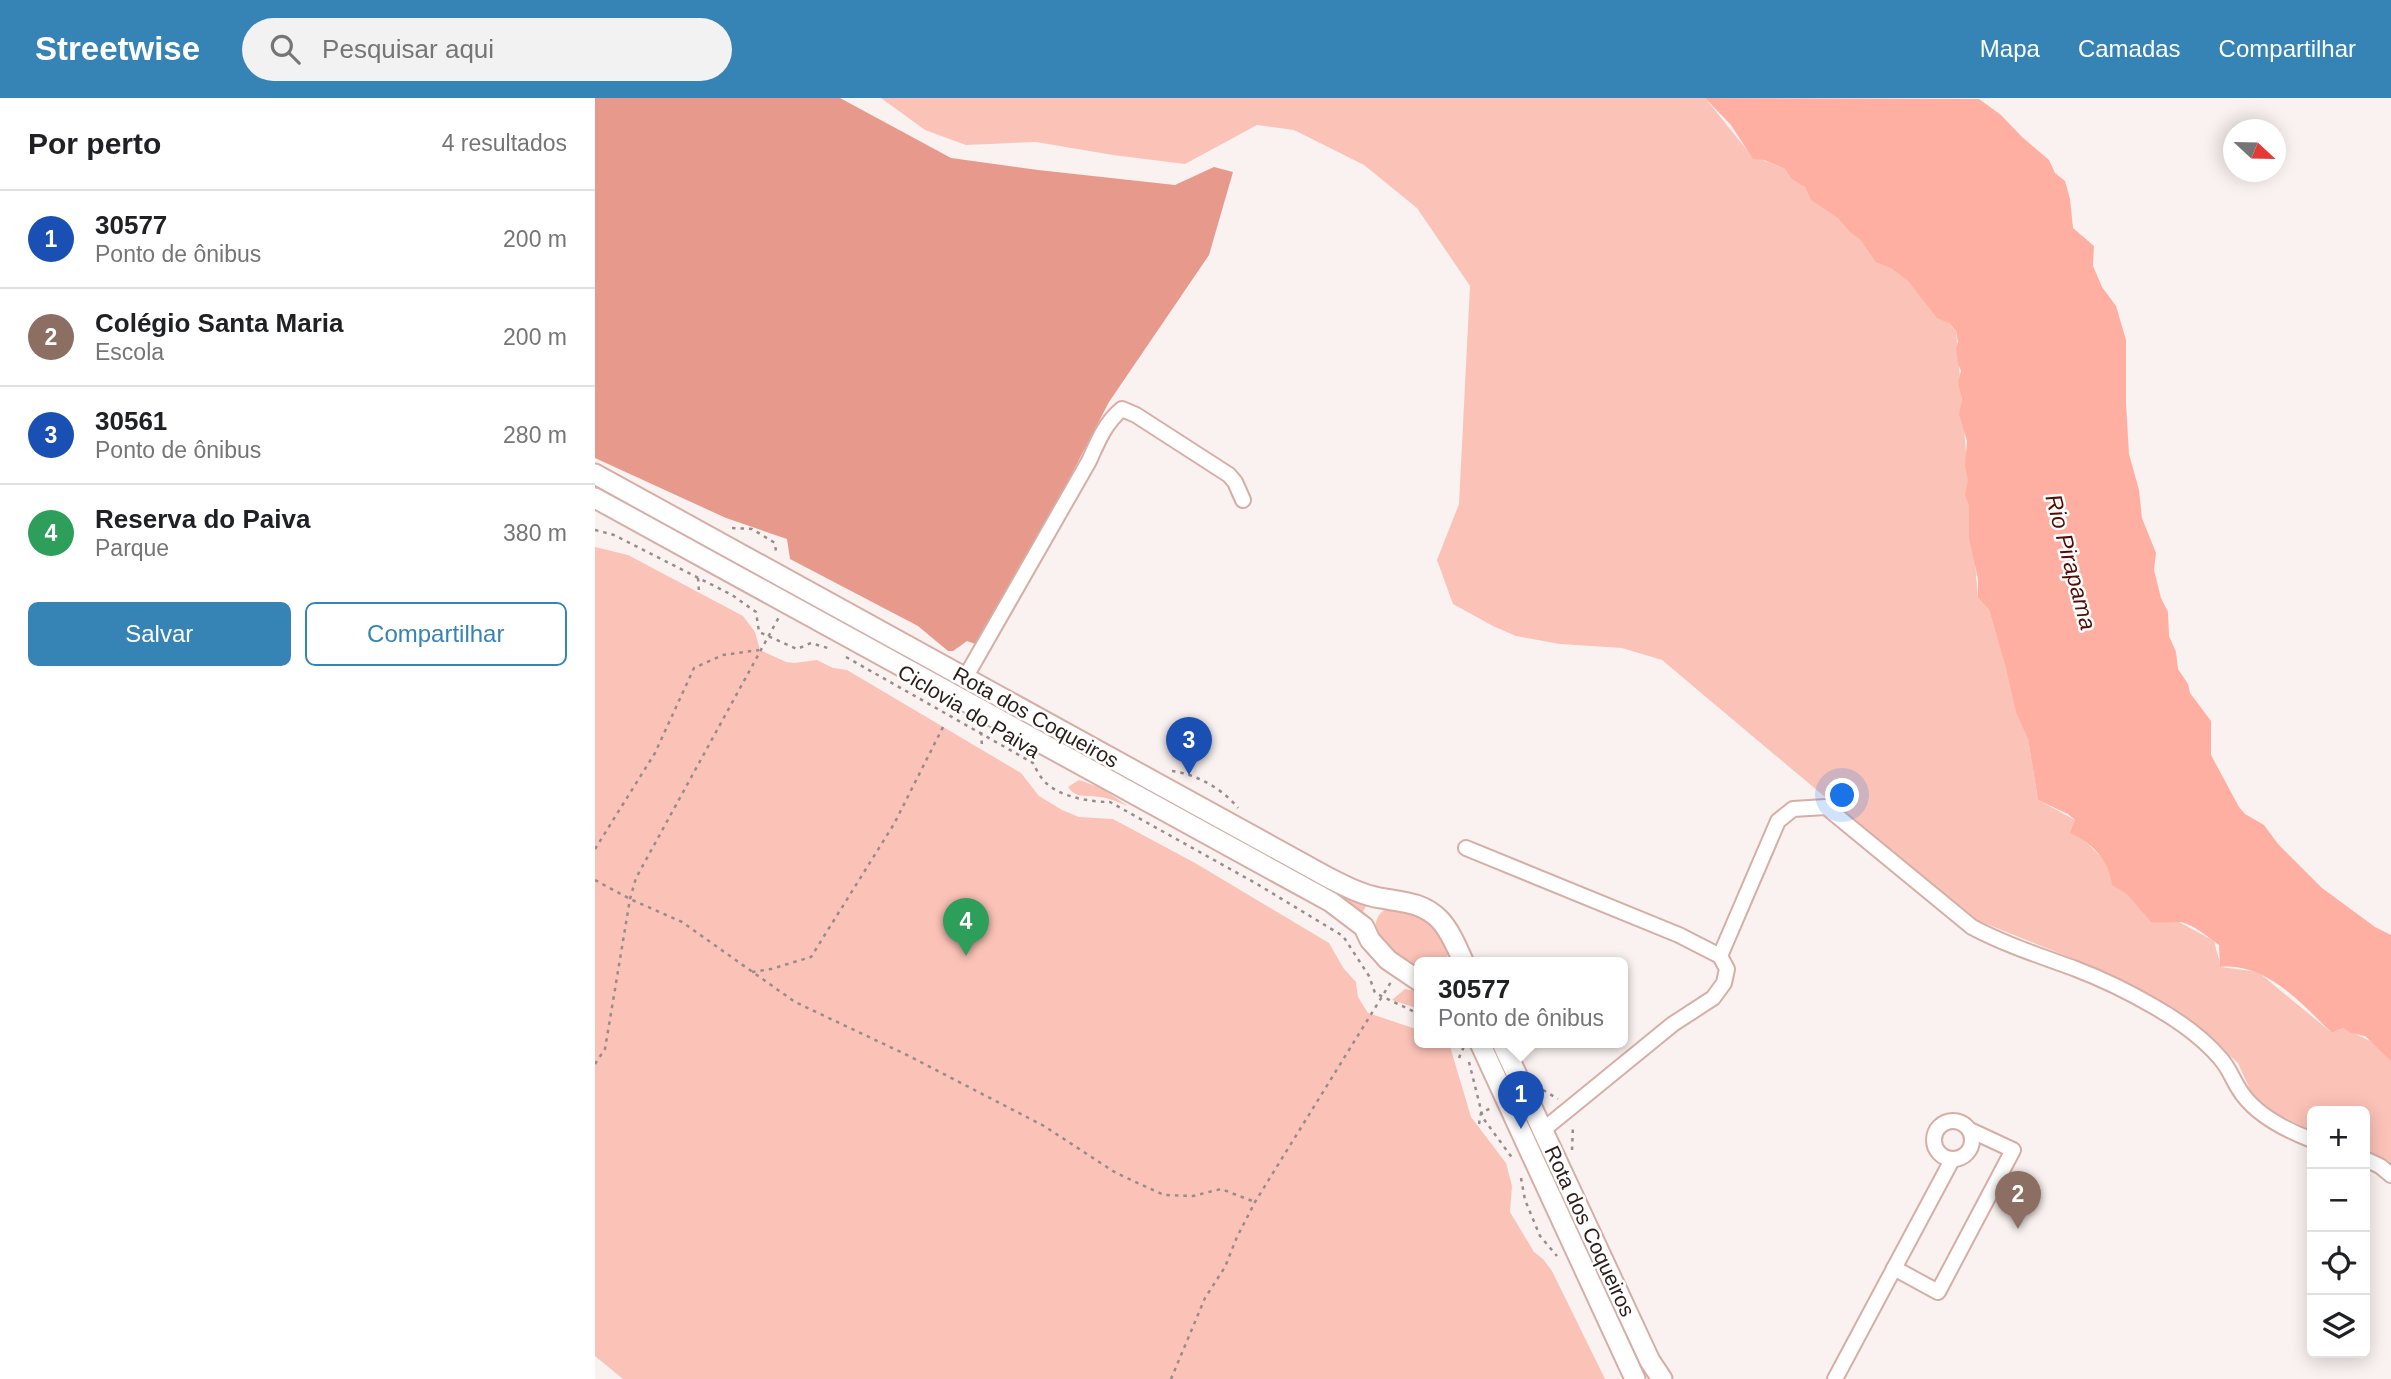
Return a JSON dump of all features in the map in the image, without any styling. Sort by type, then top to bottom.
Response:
[{"type":"main road","name":"Rota dos Coqueiros","points":[[595,474],[1329,878],[1355,891],[1380,898],[1407,901],[1425,909],[1440,920],[1457,957]]},
{"type":"main road","name":"Rota dos Coqueiros","points":[[595,498],[1331,902],[1364,927],[1370,940],[1388,960],[1414,978]]},
{"type":"main road","points":[[1370,940],[1373,915],[1389,898]]},
{"type":"main road","name":"Rota dos Coqueiros","points":[[1481,1048],[1635,1379]]},
{"type":"main road","name":"Rota dos Coqueiros","points":[[1504,1048],[1650,1362],[1662,1379]]},
{"type":"street","points":[[965,678],[1089,461],[1104,428],[1122,409],[1136,415],[1229,475],[1243,500]]},
{"type":"street","points":[[1720,956],[1778,821],[1793,809],[1826,807],[1972,928],[2103,982],[2153,1006],[2188,1030],[2218,1055],[2231,1070],[2245,1098],[2275,1123],[2307,1138]]},
{"type":"street","points":[[1466,848],[1679,935],[1720,956],[1727,969],[1724,983],[1713,998],[1673,1024],[1543,1130]]},
{"type":"street","points":[[1895,1268],[1938,1292],[2013,1150],[1955,1121],[1938,1128],[1934,1145],[1941,1156],[1958,1159],[1968,1153],[1972,1142],[1970,1130]]},
{"type":"street","points":[[1835,1379],[1952,1160]]},
{"type":"street","points":[[2370,1161],[2391,1175]]},
{"type":"path","points":[[595,530],[614,535],[731,595],[756,612],[759,632],[767,637],[797,649],[811,643],[832,649]]},
{"type":"path","points":[[595,1064],[605,1049],[630,899],[636,878],[787,601]]},
{"type":"path","points":[[595,849],[655,753],[694,668],[723,655],[759,650]]},
{"type":"path","name":"Ciclovia do Paiva","points":[[843,656],[1033,763],[1046,783],[1072,797],[1091,802],[1110,802],[1257,884],[1343,936],[1369,976],[1375,993],[1382,998]]},
{"type":"path","points":[[751,972],[811,957],[894,824],[944,725]]},
{"type":"path","points":[[595,880],[683,922],[795,1002],[907,1055],[1044,1126],[1116,1173],[1164,1195],[1193,1196],[1221,1189],[1255,1202]]},
{"type":"path","points":[[1171,1379],[1205,1298],[1225,1267],[1255,1202],[1400,968]]},
{"type":"path","points":[[1382,998],[1414,1012]]},
{"type":"path","points":[[1462,1048],[1468,1059],[1483,1118],[1514,1161]]},
{"type":"path","points":[[1518,1170],[1524,1200],[1540,1236],[1560,1259]]},
{"type":"shaded area","points":[[595,98],[840,98],[951,158],[1175,185],[1214,167],[1233,172],[1209,255],[1109,402],[986,639],[978,645],[967,641],[953,651],[948,651],[918,626],[790,559],[787,539],[726,518],[595,458]]},
{"type":"shaded area","points":[[881,98],[1705,98],[1751,155],[1785,169],[1908,281],[1956,331],[1978,598],[1989,610],[2028,739],[2038,800],[2075,820],[2071,833],[2082,838],[2179,922],[2214,941],[2221,967],[2258,972],[2332,1033],[2343,1028],[2370,1041],[2391,1056],[2391,1166],[2370,1152],[2370,1106],[2307,1106],[2307,1129],[2277,1114],[2252,1094],[2238,1063],[2204,1033],[2149,995],[2071,958],[1979,921],[1831,802],[1662,660],[1622,648],[1560,644],[1516,636],[1453,604],[1437,560],[1459,504],[1470,286],[1417,208],[1364,165],[1294,130],[1257,125],[1185,164],[1036,142],[966,145],[925,130]]},
{"type":"shaded area","points":[[595,547],[628,555],[743,616],[755,632],[760,650],[786,662],[817,660],[833,668],[847,670],[1021,773],[1039,796],[1062,810],[1079,817],[1113,819],[1195,863],[1329,943],[1344,969],[1356,982],[1358,997],[1368,1013],[1414,1028],[1414,1048],[1450,1048],[1471,1117],[1506,1163],[1512,1186],[1510,1212],[1534,1252],[1552,1271],[1605,1379],[623,1379],[595,1356]]},
{"type":"shaded area","points":[[1002,707],[1367,904],[1360,918],[997,712]]},
{"type":"shaded area","points":[[1079,780],[1101,788],[1128,806],[1107,798],[1083,796],[1071,791],[1068,787]]},
{"type":"shaded area","points":[[1390,907],[1423,916],[1441,931],[1447,957],[1414,957],[1414,970],[1375,937],[1377,919]]},
{"type":"shaded area","points":[[1405,989],[1414,991],[1414,1007],[1392,1000]]},
{"type":"water","name":"Rio Pirapama","points":[[1705,98],[1979,99],[2001,115],[2049,160],[2055,173],[2065,181],[2073,228],[2094,246],[2093,266],[2102,287],[2116,306],[2126,340],[2129,454],[2139,490],[2142,518],[2156,553],[2154,570],[2161,598],[2168,612],[2169,636],[2176,652],[2178,669],[2188,684],[2190,693],[2211,721],[2211,755],[2239,807],[2245,814],[2264,825],[2278,844],[2322,888],[2375,927],[2391,935],[2391,1061],[2365,1036],[2343,1028],[2332,1033],[2296,998],[2268,978],[2237,967],[2220,967],[2219,945],[2194,928],[2179,922],[2151,922],[2127,894],[2112,885],[2108,868],[2099,854],[2070,833],[2075,820],[2038,800],[2028,739],[2016,712],[1989,610],[1978,598],[1978,579],[1969,538],[1969,505],[1965,495],[1968,480],[1965,466],[1967,441],[1959,414],[1962,400],[1958,382],[1961,371],[1956,348],[1956,331],[1949,323],[1937,318],[1908,281],[1891,268],[1876,262],[1860,239],[1838,218],[1811,200],[1805,187],[1792,179],[1785,169],[1764,160],[1753,159],[1731,125]]},
{"type":"place","name":"30561","points":[[1189,775]]},
{"type":"place","name":"Reserva do Paiva","points":[[966,956]]},
{"type":"place","name":"30577","points":[[1521,1129]]},
{"type":"place","name":"Colégio Santa Maria","points":[[2018,1229]]}]
